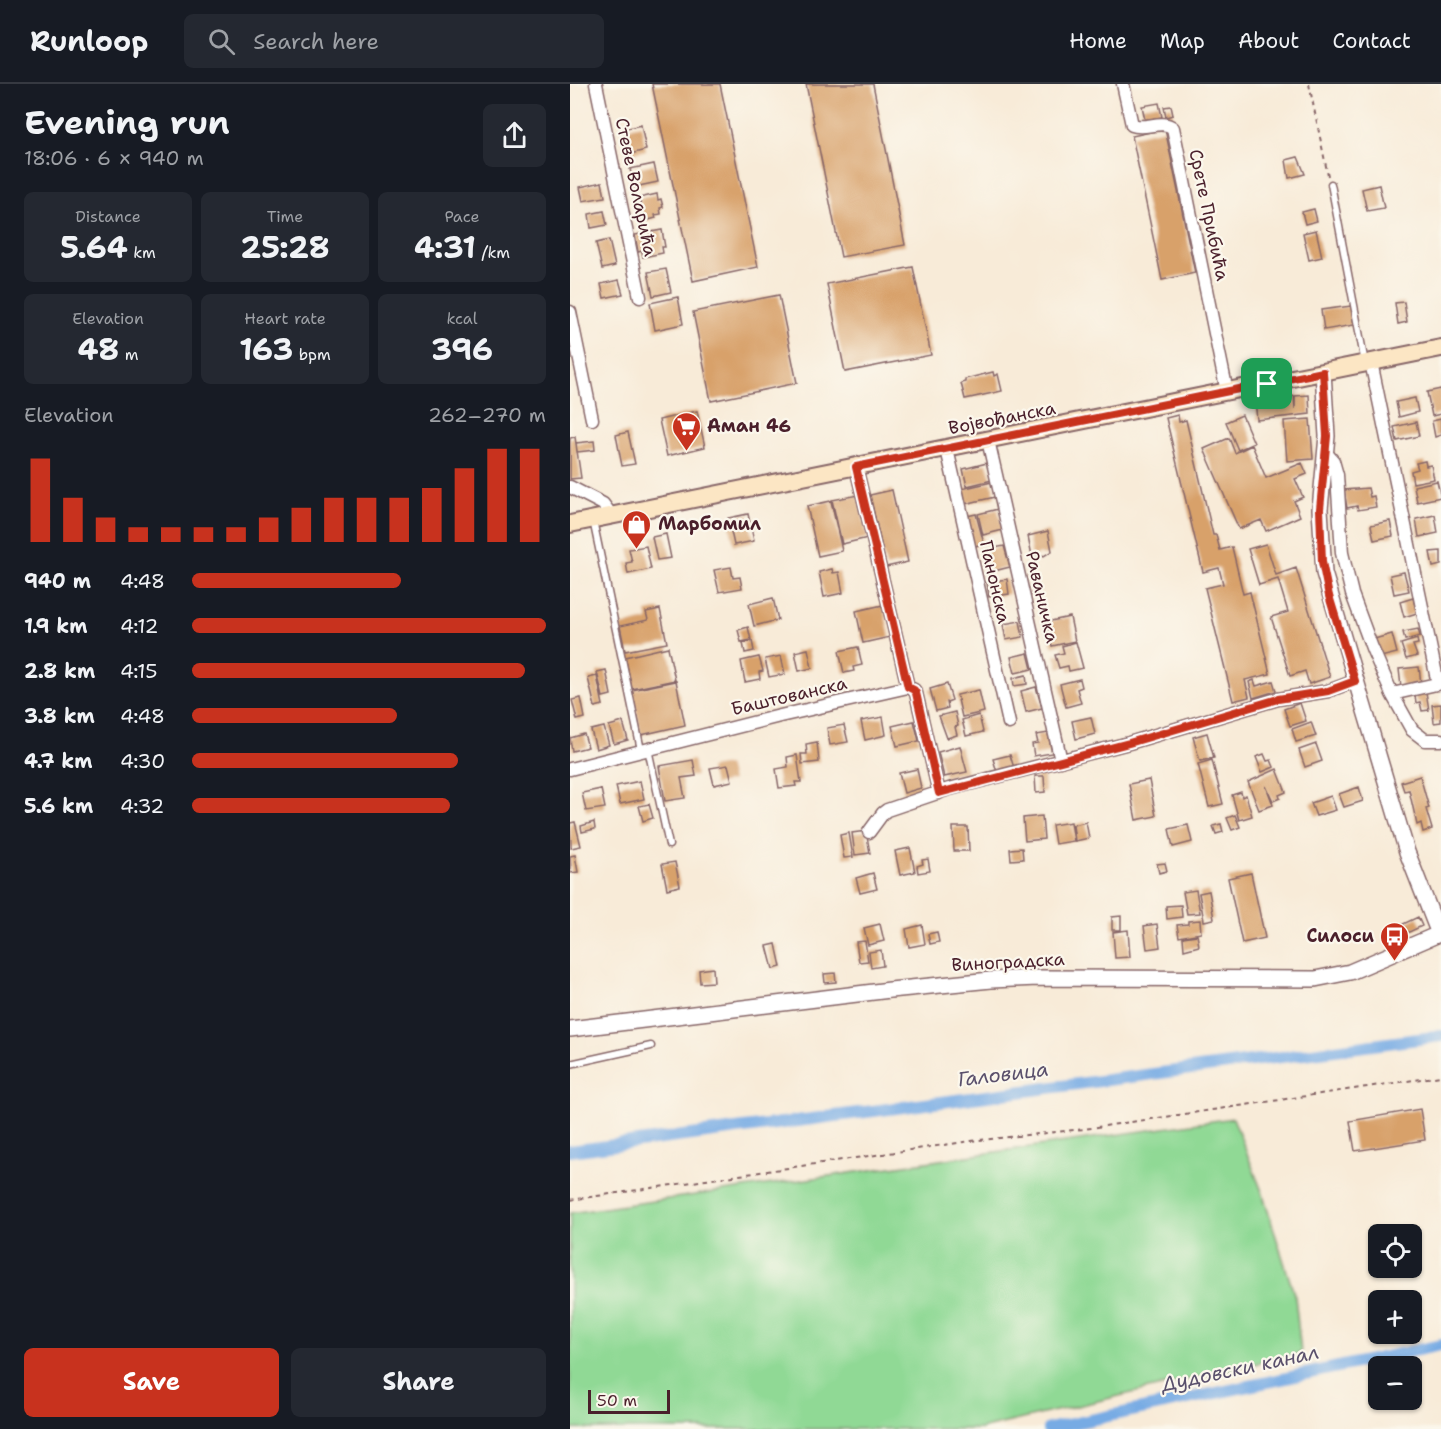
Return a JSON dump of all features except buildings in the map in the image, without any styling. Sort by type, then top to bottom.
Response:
[{"type":"main road","name":"Војвођанска","points":[[579,520],[612,516],[1441,348]]},
{"type":"street","name":"Стеве Воларића","points":[[596,84],[640,297]]},
{"type":"street","name":"Срете Прибића","points":[[1123,84],[1132,126],[1166,124],[1173,128],[1227,392]]},
{"type":"street","points":[[570,312],[592,419]]},
{"type":"street","points":[[1368,363],[1439,683],[1392,693]]},
{"type":"street","points":[[1323,372],[1327,416],[1320,509],[1322,562],[1329,596],[1352,682],[1407,852],[1440,935]]},
{"type":"street","name":"Раваничка","points":[[988,440],[1061,761]]},
{"type":"street","name":"Панонска","points":[[946,449],[1010,723]]},
{"type":"street","points":[[1326,453],[1333,461],[1337,475],[1341,542],[1347,578],[1372,648],[1392,693],[1417,735],[1425,740],[1441,740]]},
{"type":"street","points":[[856,467],[908,687],[916,693],[939,793]]},
{"type":"street","points":[[570,487],[603,504],[612,516]]},
{"type":"street","points":[[869,832],[887,810],[939,793],[1129,743],[1244,708],[1337,688],[1352,682]]},
{"type":"street","name":"Баштованска","points":[[570,769],[780,716],[908,687]]},
{"type":"street","name":"Виноградска","points":[[570,1029],[890,990],[1002,980],[1315,979],[1350,972],[1440,935]]},
{"type":"lane","points":[[1331,184],[1368,363]]},
{"type":"lane","points":[[579,520],[669,845]]},
{"type":"lane","points":[[570,1064],[651,1046]]},
{"type":"path","points":[[1309,84],[1331,184]]},
{"type":"path","points":[[570,1200],[971,1141],[1084,1129],[1441,1076]]},
{"type":"green space","points":[[1233,1118],[1261,1189],[1295,1297],[1301,1353],[980,1429],[570,1429],[570,1213]]},
{"type":"waterway","name":"Галовица","points":[[570,1151],[1441,1036]]},
{"type":"waterway","name":"Дудовски канал","points":[[1048,1429],[1441,1345]]},
{"type":"place","name":"Аман 46","points":[[686,452]]},
{"type":"place","name":"Марбомил","points":[[637,550]]},
{"type":"place","name":"Силоси","points":[[1395,962]]},
{"type":"route","points":[[1323,372],[1327,436],[1320,509],[1322,562],[1329,596],[1355,681],[1328,691],[1307,693],[1244,708],[1129,743],[939,793],[916,693],[908,687],[856,467],[1267,384],[1323,372]]}]
